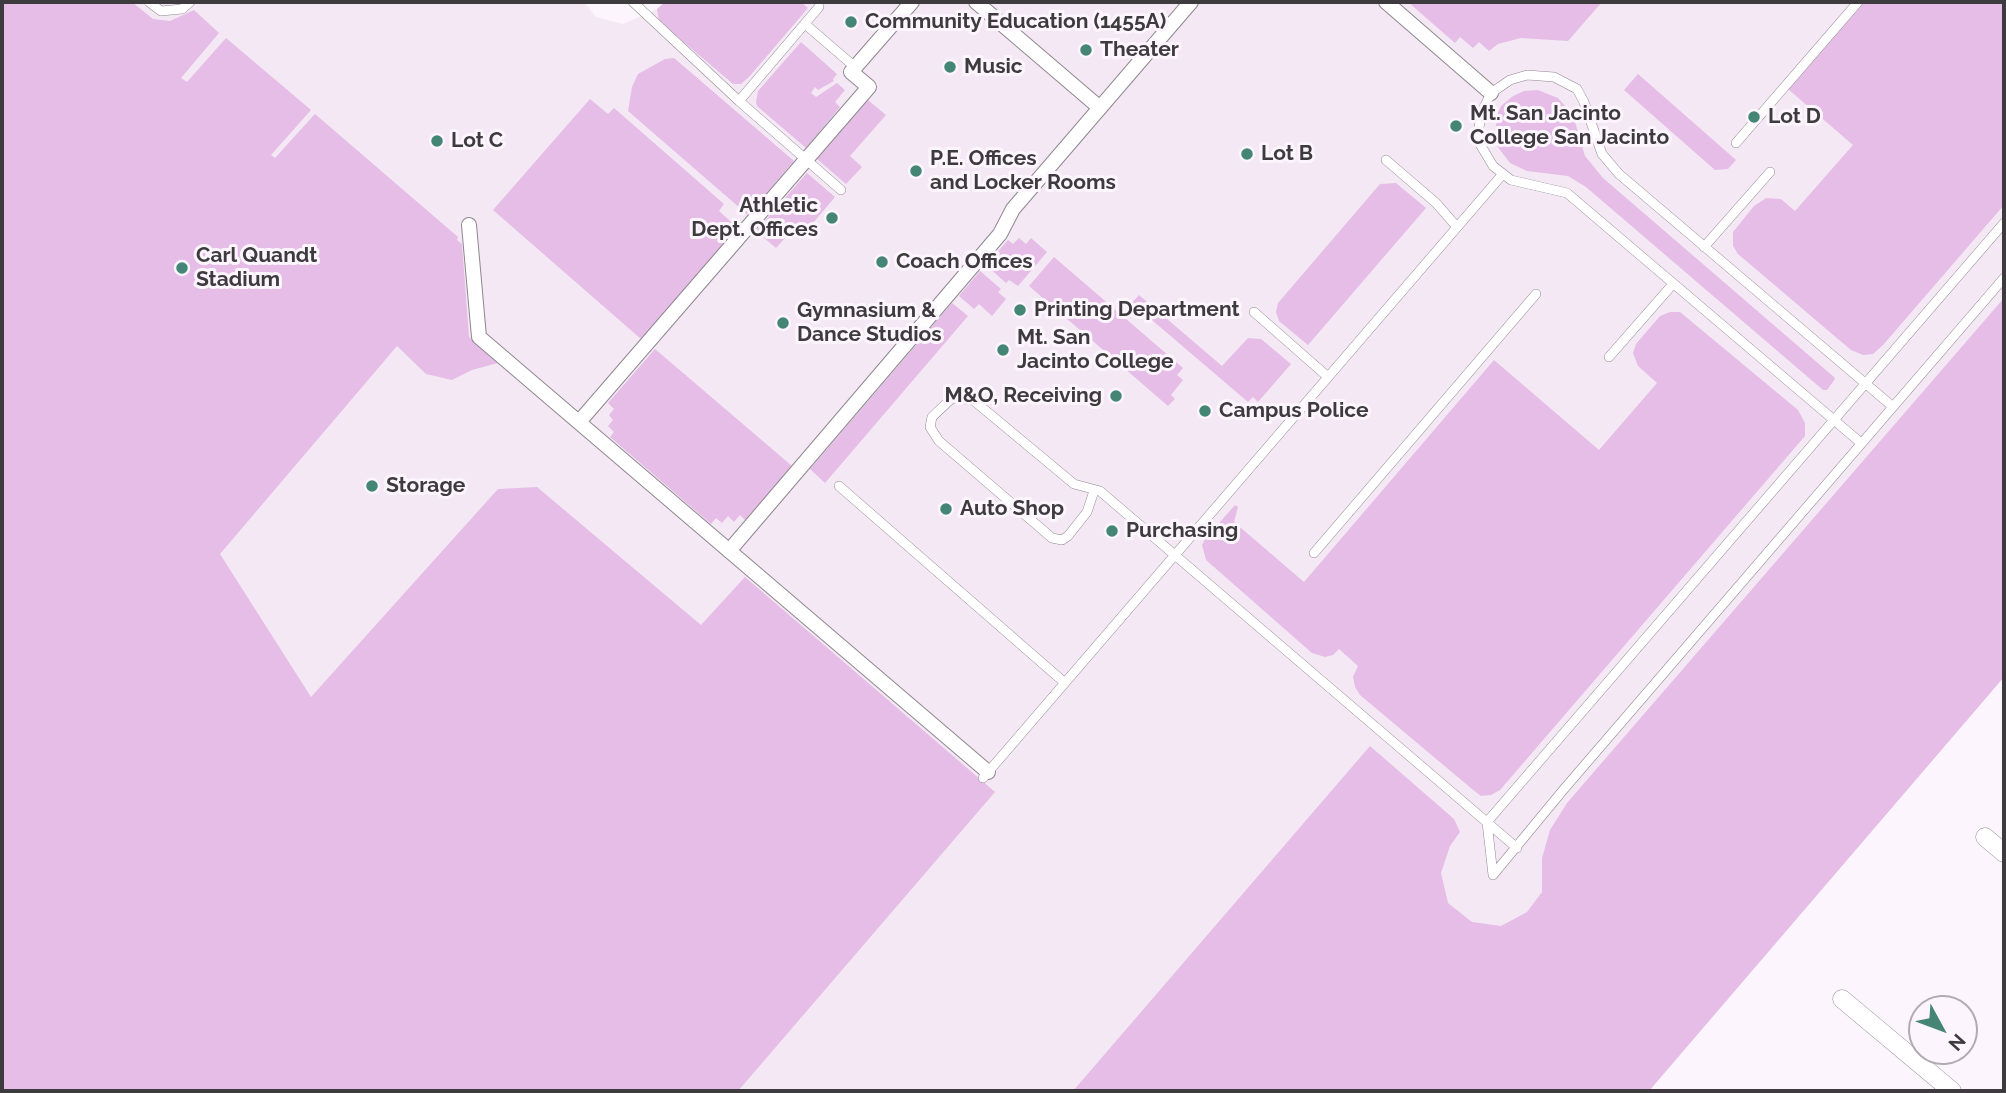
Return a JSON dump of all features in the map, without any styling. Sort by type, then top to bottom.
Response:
[{"type":"street","points":[[579,422],[869,87],[851,72],[912,2]]},
{"type":"street","points":[[976,2],[1100,108]]},
{"type":"street","points":[[729,551],[1000,234],[1013,209],[1191,2]]},
{"type":"street","points":[[1386,2],[1491,93]]},
{"type":"street","points":[[469,225],[479,337],[985,775]]},
{"type":"street","points":[[1985,837],[2004,853]]},
{"type":"street","points":[[1842,999],[1952,1091]]},
{"type":"lane","points":[[149,2],[160,11],[182,9],[190,2]]},
{"type":"lane","points":[[633,2],[739,101],[841,190]]},
{"type":"lane","points":[[1736,142],[1858,2]]},
{"type":"lane","points":[[739,101],[820,7]]},
{"type":"lane","points":[[805,23],[855,67]]},
{"type":"lane","points":[[1861,443],[1567,193],[1523,184],[1502,174],[1485,156],[1478,132],[1482,112],[1491,93],[1510,80],[1527,75],[1554,77],[1577,89],[1602,154],[1619,174],[1892,407]]},
{"type":"lane","points":[[1386,160],[1436,203],[1457,227]]},
{"type":"lane","points":[[1704,247],[1770,172]]},
{"type":"lane","points":[[985,775],[1502,174]]},
{"type":"lane","points":[[2004,223],[1487,822],[1493,875],[2004,278]]},
{"type":"lane","points":[[1609,357],[1673,284]]},
{"type":"lane","points":[[1314,553],[1536,294]]},
{"type":"lane","points":[[1254,312],[1328,377]]},
{"type":"lane","points":[[1094,491],[1087,512],[1068,536],[1062,540],[1052,538],[939,441],[930,427],[932,417],[952,398],[973,400],[1074,484],[1100,491],[1517,848]]},
{"type":"lane","points":[[839,486],[1065,682]]},
{"type":"shaded area","name":"Mt. San Jacinto College","points":[[2,2],[584,2],[596,17],[623,24],[657,9],[665,2],[2004,2],[2004,677],[1649,1091],[2,1091]]},
{"type":"shaded area","points":[[2,2],[132,2],[153,19],[170,21],[194,10],[219,33],[181,78],[187,82],[226,38],[311,110],[271,155],[275,158],[315,114],[458,237],[457,240],[462,244],[469,337],[498,363],[472,370],[452,380],[426,374],[397,346],[220,554],[311,697],[498,489],[537,487],[701,625],[745,577],[995,792],[738,1091],[2,1091]]},
{"type":"shaded area","points":[[665,2],[801,2],[808,8],[749,77],[741,84],[733,84],[659,21],[657,9]]},
{"type":"shaded area","points":[[1408,2],[1602,2],[1568,41],[1521,38],[1498,44],[1489,51],[1479,42],[1473,48],[1460,37],[1455,43]]},
{"type":"shaded area","points":[[1864,2],[2004,2],[2004,205],[1883,345],[1873,354],[1863,355],[1851,350],[1738,254],[1733,246],[1733,232],[1754,206],[1766,198],[1781,199],[1795,211],[1853,145],[1788,89]]},
{"type":"shaded area","points":[[801,42],[837,74],[834,81],[818,90],[815,87],[811,93],[816,97],[837,83],[845,90],[835,102],[840,107],[806,148],[757,106],[756,102],[758,91]]},
{"type":"shaded area","points":[[674,58],[794,161],[748,215],[628,111],[632,87],[638,74],[665,59]]},
{"type":"shaded area","points":[[1638,74],[1736,160],[1728,169],[1715,170],[1624,90]]},
{"type":"shaded area","points":[[1538,90],[1558,98],[1573,115],[1585,156],[1603,178],[1834,377],[1827,390],[1823,390],[1586,187],[1568,176],[1527,171],[1510,163],[1497,146],[1497,115],[1501,106],[1513,96],[1524,91]]},
{"type":"shaded area","points":[[590,99],[608,114],[614,108],[724,204],[719,211],[738,228],[641,339],[493,210]]},
{"type":"shaded area","points":[[868,100],[886,115],[850,156],[862,167],[846,184],[817,159]]},
{"type":"shaded area","points":[[807,173],[835,197],[802,236],[793,229],[776,248],[756,231]]},
{"type":"shaded area","points":[[1396,183],[1426,208],[1308,345],[1279,321],[1276,312],[1278,303],[1380,184]]},
{"type":"shaded area","points":[[1019,238],[1026,244],[1031,238],[1047,252],[1018,286],[1009,280],[1006,283],[986,265],[1008,240],[1013,244]]},
{"type":"shaded area","points":[[1054,257],[1183,368],[1177,375],[1183,380],[1171,395],[1175,399],[1168,406],[1029,286]]},
{"type":"shaded area","points":[[980,271],[1001,289],[998,292],[1006,299],[992,316],[979,304],[974,309],[959,296]]},
{"type":"shaded area","points":[[1139,295],[1222,366],[1248,338],[1261,339],[1291,364],[1258,402],[1253,397],[1248,402],[1132,303]]},
{"type":"shaded area","points":[[2004,298],[2004,677],[1649,1091],[1073,1091],[1370,746],[1454,819],[1460,832],[1450,846],[1441,873],[1448,903],[1472,922],[1501,926],[1527,912],[1542,892],[1542,858],[1550,830],[1567,803]]},
{"type":"shaded area","points":[[952,303],[968,316],[825,483],[810,469]]},
{"type":"shaded area","points":[[1680,312],[1798,410],[1805,423],[1805,436],[1500,790],[1491,795],[1481,796],[1360,695],[1353,677],[1358,666],[1339,649],[1333,655],[1325,657],[1312,653],[1206,560],[1202,545],[1205,539],[1235,505],[1238,507],[1234,522],[1304,582],[1494,360],[1599,450],[1657,383],[1638,366],[1633,353],[1636,344],[1660,316]]},
{"type":"shaded area","points":[[655,349],[792,466],[745,520],[740,515],[734,522],[728,516],[722,523],[716,518],[711,524],[610,437],[614,432],[608,426],[613,420],[609,415],[614,409],[608,403]]},
{"type":"place","name":"Community Education (1455A)","points":[[851,22]]},
{"type":"place","name":"Theater","points":[[1086,50]]},
{"type":"place","name":"Music","points":[[950,67]]},
{"type":"place","name":"Lot D","points":[[1754,117]]},
{"type":"place","name":"Mt. San Jacinto College San Jacinto","points":[[1456,126]]},
{"type":"place","name":"Lot C","points":[[437,141]]},
{"type":"place","name":"Lot B","points":[[1247,154]]},
{"type":"place","name":"P.E. Offices and Locker Rooms","points":[[916,171]]},
{"type":"place","name":"Athletic Dept. Offices","points":[[832,218]]},
{"type":"place","name":"Coach Offices","points":[[882,262]]},
{"type":"place","name":"Carl Quandt Stadium","points":[[182,268]]},
{"type":"place","name":"Printing Department","points":[[1020,310]]},
{"type":"place","name":"Gymnasium & Dance Studios","points":[[783,323]]},
{"type":"place","name":"Mt. San Jacinto College","points":[[1003,350]]},
{"type":"place","name":"M&O, Receiving","points":[[1116,396]]},
{"type":"place","name":"Campus Police","points":[[1205,411]]},
{"type":"place","name":"Storage","points":[[372,486]]},
{"type":"place","name":"Auto Shop","points":[[946,509]]},
{"type":"place","name":"Purchasing","points":[[1112,531]]}]
